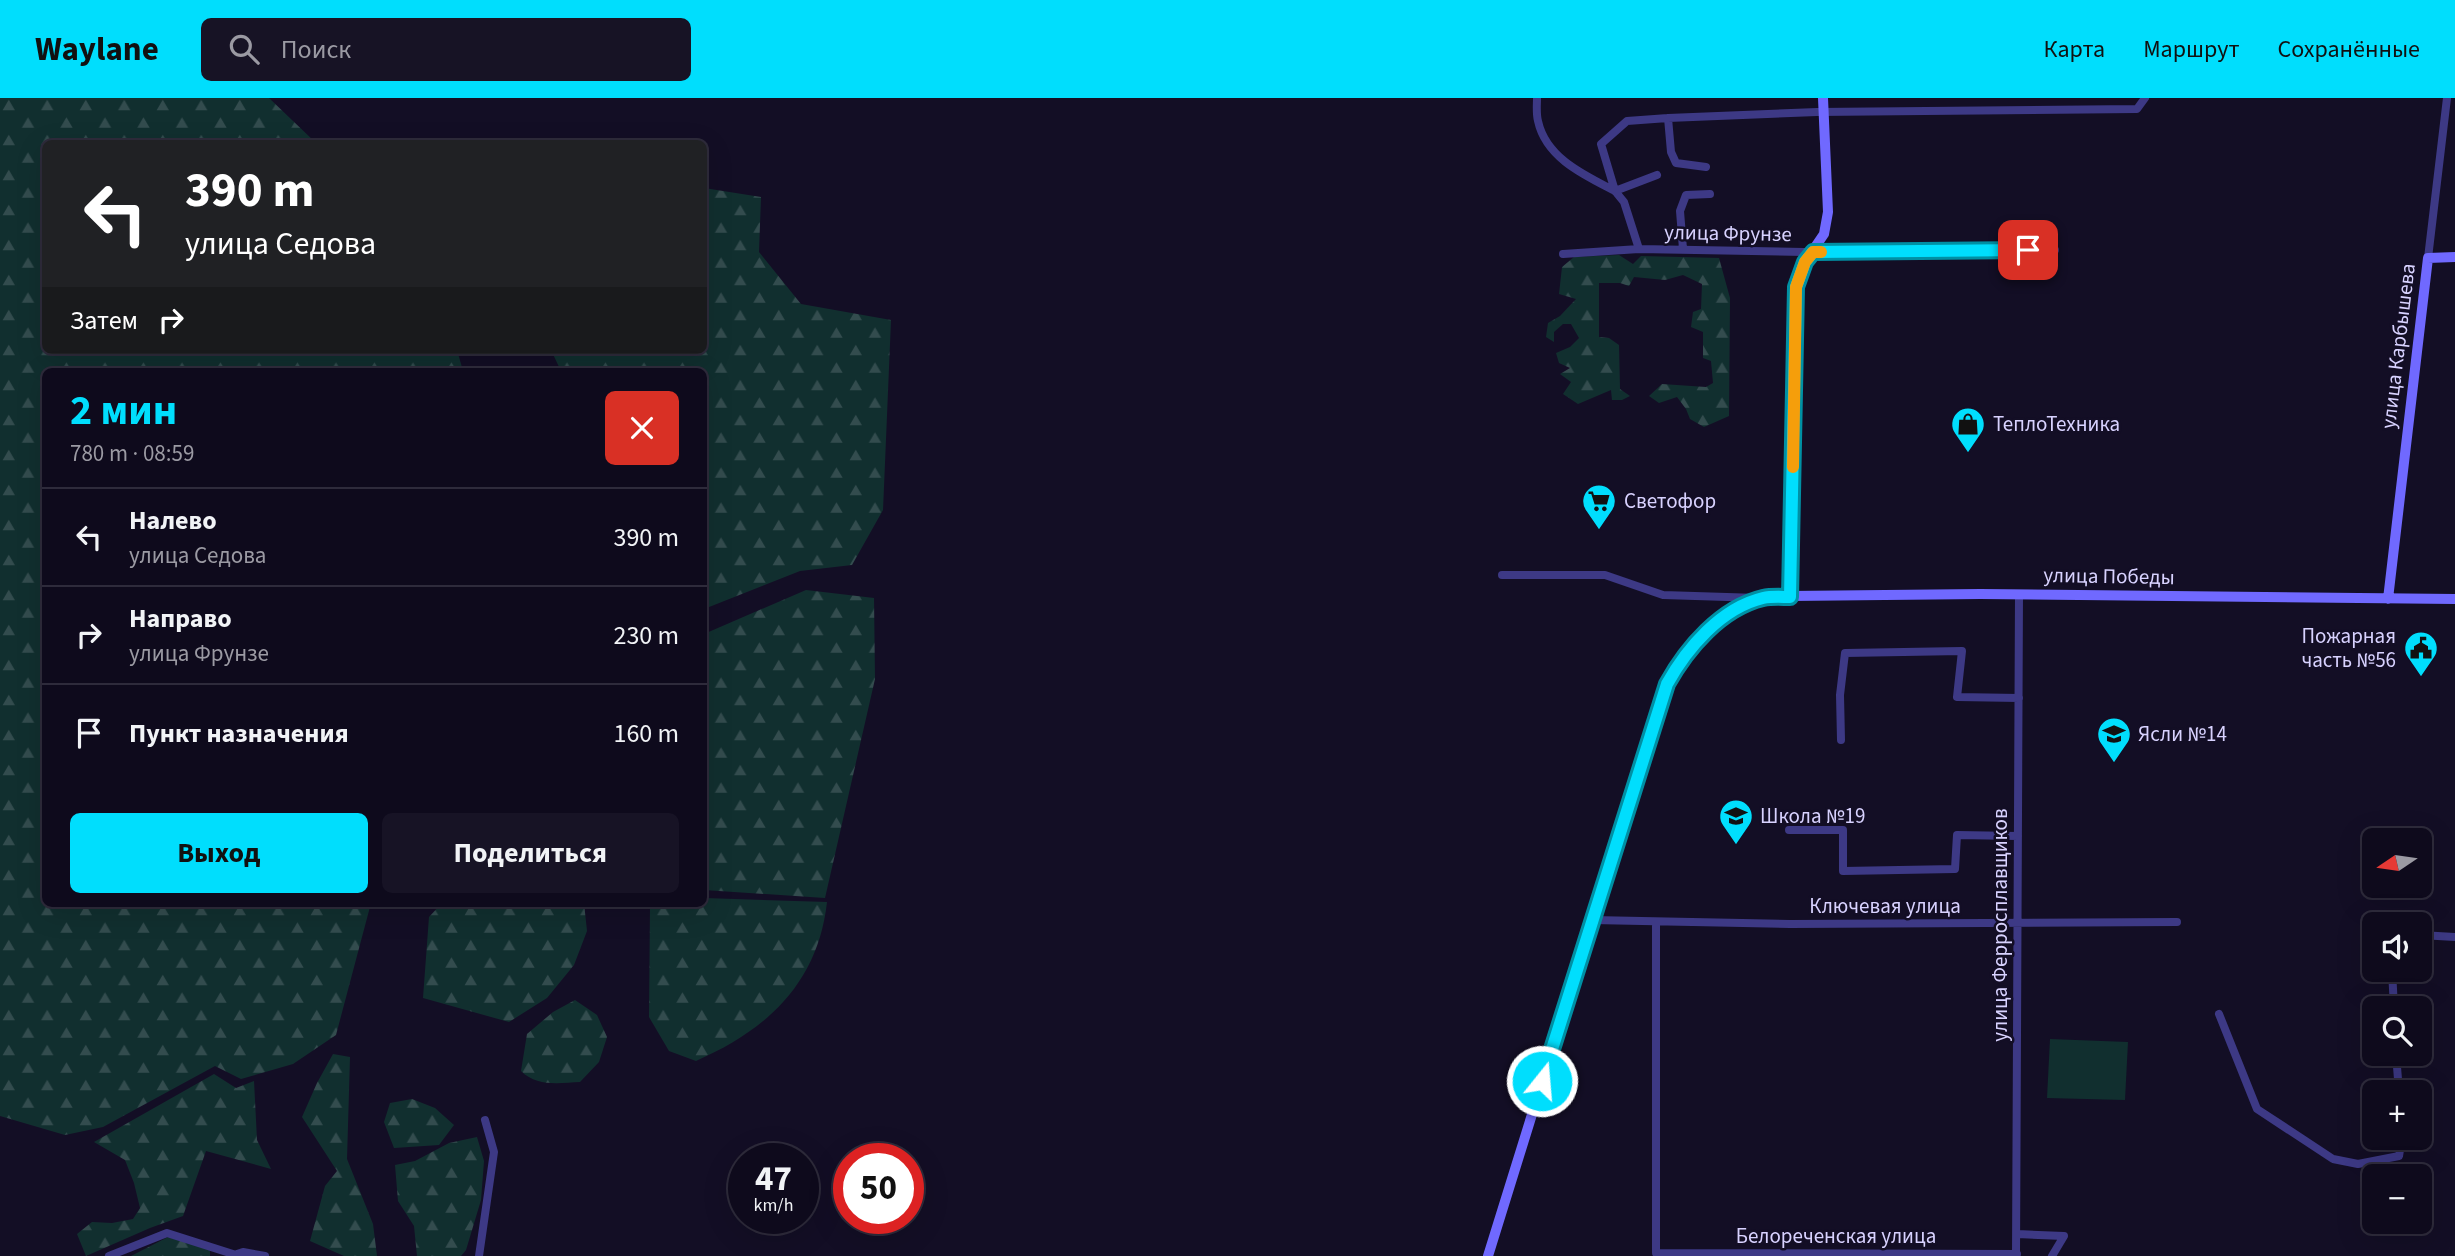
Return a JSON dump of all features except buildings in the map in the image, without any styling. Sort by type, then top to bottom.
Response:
[{"type":"main road","points":[[1790,597],[1796,287],[1805,262],[1824,234],[1828,212],[1823,98]]},
{"type":"main road","points":[[2428,258],[2455,257]]},
{"type":"main road","name":"улица Карбышева","points":[[2388,599],[2428,258]]},
{"type":"main road","name":"улица Победы","points":[[1762,598],[2019,594],[2455,599]]},
{"type":"main road","points":[[1488,1256],[1667,684],[1693,644],[1740,608],[1762,598]]},
{"type":"street","points":[[1537,98],[1538,121],[1550,148],[1578,172],[1615,191],[1657,175]]},
{"type":"street","points":[[1706,167],[1676,163],[1671,152],[1668,118],[1824,112],[2137,109],[2146,98]]},
{"type":"street","name":"улица Карбышева","points":[[2428,258],[2447,98]]},
{"type":"street","name":"улица Фрунзе","points":[[1668,118],[1627,121],[1601,144],[1615,191],[1623,202],[1639,249],[1813,252],[2055,250]]},
{"type":"street","points":[[1683,249],[1680,211],[1686,195],[1710,194]]},
{"type":"street","points":[[1563,254],[1639,249]]},
{"type":"street","points":[[1502,575],[1605,575],[1663,595],[1762,598]]},
{"type":"street","name":"улица Ферросплавщиков","points":[[2016,1255],[2019,594]]},
{"type":"street","points":[[1841,740],[1840,695],[1845,653],[1962,650],[1957,697],[2019,698]]},
{"type":"street","points":[[1789,830],[1843,830],[1843,871],[1955,869],[1957,835],[2018,836]]},
{"type":"street","name":"Ключевая улица","points":[[1592,920],[2018,924],[2177,922]]},
{"type":"street","name":"Белореченская улица","points":[[1656,922],[1656,1253],[2016,1255]]},
{"type":"street","points":[[2432,936],[2455,937]]},
{"type":"street","points":[[2218,1014],[2257,1110],[2333,1159],[2358,1164],[2399,1156],[2400,1150]]},
{"type":"street","points":[[479,1256],[494,1152],[485,1120]]},
{"type":"street","points":[[109,1256],[167,1233],[232,1255],[243,1252],[265,1256]]},
{"type":"street","points":[[2017,1234],[2064,1236],[2052,1256]]},
{"type":"green space","points":[[0,98],[269,98],[313,140],[42,140],[42,354],[458,354],[462,368],[42,368],[42,907],[370,907],[336,1035],[293,1064],[241,1079],[215,1066],[103,1127],[65,1135],[0,1116]]},
{"type":"green space","points":[[707,188],[761,197],[759,252],[801,304],[891,320],[883,510],[852,565],[800,571],[707,608],[707,368],[560,368],[553,354],[707,354]]},
{"type":"green space","points":[[1619,255],[1633,264],[1641,256],[1719,258],[1730,298],[1729,416],[1704,427],[1690,419],[1677,397],[1659,403],[1649,396],[1662,384],[1706,387],[1713,383],[1711,361],[1703,358],[1703,332],[1691,327],[1693,312],[1701,309],[1702,284],[1683,275],[1665,280],[1634,277],[1629,286],[1599,283],[1599,337],[1609,338],[1619,345],[1620,389],[1630,396],[1622,400],[1612,400],[1611,390],[1578,404],[1563,394],[1571,382],[1560,374],[1570,368],[1559,363],[1556,353],[1570,347],[1579,338],[1571,324],[1563,324],[1554,332],[1554,342],[1546,337],[1548,323],[1560,316],[1576,299],[1559,294],[1562,267],[1574,257]]},
{"type":"green space","points":[[806,590],[874,598],[875,679],[825,898],[707,890],[707,633]]},
{"type":"green space","points":[[707,898],[827,902],[822,931],[813,957],[800,980],[785,1000],[766,1018],[722,1049],[696,1061],[669,1051],[649,1017],[650,907],[707,907]]},
{"type":"green space","points":[[438,907],[584,907],[587,931],[574,965],[547,998],[509,1022],[423,998],[429,917]]},
{"type":"green space","points":[[575,1000],[597,1015],[607,1037],[599,1062],[580,1082],[549,1083],[534,1080],[521,1071],[527,1034],[553,1012]]},
{"type":"green space","points":[[2050,1039],[2128,1042],[2125,1100],[2047,1098]]},
{"type":"green space","points":[[333,1054],[350,1057],[347,1159],[373,1224],[377,1256],[344,1256],[310,1241],[325,1186],[337,1171],[302,1117]]},
{"type":"green space","points":[[214,1074],[236,1088],[254,1081],[257,1140],[271,1169],[206,1151],[183,1216],[86,1256],[77,1234],[92,1222],[112,1223],[133,1219],[140,1208],[125,1160],[94,1142]]},
{"type":"green space","points":[[412,1099],[435,1108],[454,1125],[439,1145],[394,1148],[384,1122],[390,1103]]},
{"type":"green space","points":[[477,1137],[484,1161],[481,1200],[466,1250],[461,1256],[417,1256],[414,1226],[398,1201],[395,1165],[415,1161],[449,1143]]},
{"type":"green space","points":[[168,1237],[210,1248],[210,1256],[131,1256]]},
{"type":"slow traffic","points":[[1793,467],[1796,287],[1805,262],[1813,252],[1821,252]]},
{"type":"place","name":"ТеплоТехника","points":[[1968,454]]},
{"type":"place","name":"Светофор","points":[[1599,531]]},
{"type":"place","name":"Пожарная часть №56","points":[[2421,678]]},
{"type":"place","name":"Ясли №14","points":[[2114,764]]},
{"type":"place","name":"Школа №19","points":[[1736,846]]},
{"type":"route","points":[[1542,1081],[1667,684],[1693,644],[1716,624],[1740,608],[1762,598],[1790,597],[1796,287],[1805,262],[1813,252],[2028,250]]}]
